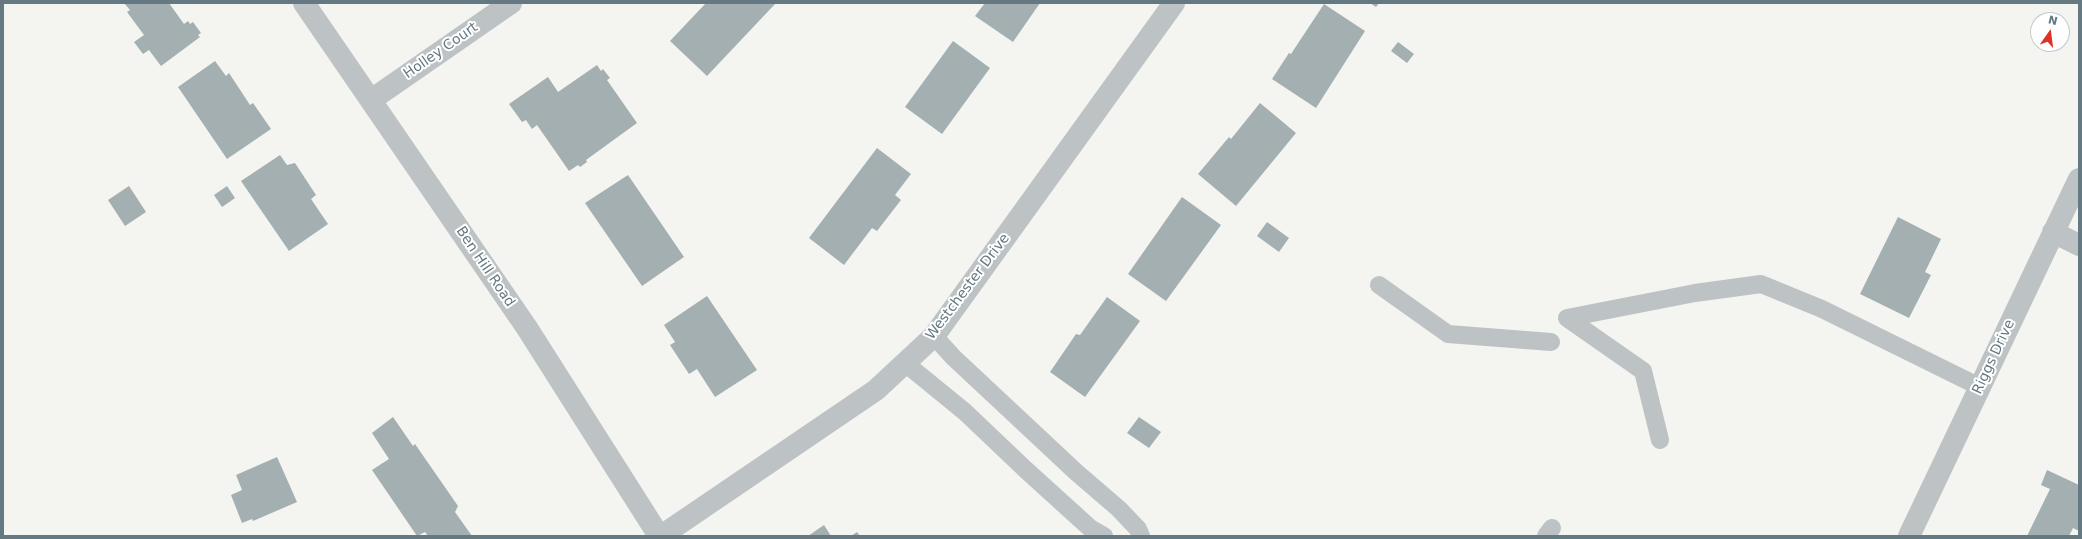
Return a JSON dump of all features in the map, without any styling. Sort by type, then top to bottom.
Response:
[{"type":"street","name":"Ben Hill Road","points":[[304,3],[527,328],[660,536]]},
{"type":"street","name":"Holley Court","points":[[371,100],[511,3]]},
{"type":"street","name":"Westchester Drive","points":[[660,536],[876,390],[934,336],[1174,3]]},
{"type":"street","name":"Riggs Drive","points":[[1909,536],[2079,179]]},
{"type":"street","points":[[2053,232],[2079,245]]},
{"type":"lane","points":[[1660,440],[1643,371],[1567,318],[1695,293],[1761,284],[1822,309],[1980,386]]},
{"type":"lane","points":[[1379,285],[1448,334],[1551,342]]},
{"type":"lane","points":[[934,336],[953,357],[1076,472],[1118,509],[1138,529],[1141,536]]},
{"type":"lane","points":[[905,363],[965,412],[1090,528],[1104,536]]},
{"type":"building","points":[[124,3],[169,3],[184,24],[188,21],[190,24],[193,22],[201,33],[198,35],[200,37],[161,66],[149,50],[143,54],[134,42],[144,35],[127,12],[130,10]]},
{"type":"building","points":[[706,3],[776,3],[707,76],[670,41]]},
{"type":"building","points":[[985,3],[1040,3],[1013,42],[975,16]]},
{"type":"building","points":[[1370,3],[1379,3],[1376,7]]},
{"type":"building","points":[[1324,4],[1365,31],[1316,108],[1272,79],[1289,53],[1291,54]]},
{"type":"building","points":[[953,41],[990,68],[942,134],[905,107]]},
{"type":"building","points":[[1398,42],[1414,54],[1407,63],[1391,51]]},
{"type":"building","points":[[215,61],[226,76],[229,73],[250,105],[253,103],[271,129],[227,159],[178,87]]},
{"type":"building","points":[[597,65],[601,71],[603,69],[610,78],[607,80],[637,123],[586,160],[587,162],[580,167],[578,165],[569,171],[537,125],[532,129],[526,120],[522,122],[509,104],[548,77],[558,92]]},
{"type":"building","points":[[1260,103],[1296,133],[1236,206],[1198,174],[1229,137],[1231,139]]},
{"type":"building","points":[[877,148],[911,174],[895,195],[901,200],[877,231],[872,228],[844,265],[809,238]]},
{"type":"building","points":[[280,155],[287,165],[295,163],[316,195],[311,199],[328,224],[289,251],[241,181]]},
{"type":"building","points":[[628,175],[684,257],[642,286],[585,203]]},
{"type":"building","points":[[129,186],[146,212],[125,226],[108,200]]},
{"type":"building","points":[[227,186],[235,198],[222,207],[214,195]]},
{"type":"building","points":[[1182,197],[1221,225],[1166,301],[1128,274]]},
{"type":"building","points":[[1898,217],[1941,239],[1925,272],[1931,275],[1909,318],[1860,294]]},
{"type":"building","points":[[1267,222],[1289,238],[1279,252],[1257,236]]},
{"type":"building","points":[[707,296],[757,370],[715,397],[697,369],[689,374],[670,345],[675,342],[664,325]]},
{"type":"building","points":[[1107,297],[1140,321],[1085,397],[1050,372],[1076,334],[1080,335]]},
{"type":"building","points":[[393,417],[413,446],[415,444],[458,506],[455,512],[472,536],[428,536],[425,532],[417,536],[372,470],[389,459],[372,433]]},
{"type":"building","points":[[1139,417],[1161,432],[1149,448],[1127,433]]},
{"type":"building","points":[[277,457],[297,502],[253,521],[252,519],[242,523],[231,495],[242,490],[236,475]]},
{"type":"building","points":[[2047,470],[2079,485],[2079,531],[2073,528],[2069,536],[2027,536],[2050,489],[2041,485]]},
{"type":"building","points":[[824,525],[831,536],[808,536]]},
{"type":"building","points":[[857,532],[860,536],[851,536]]}]
